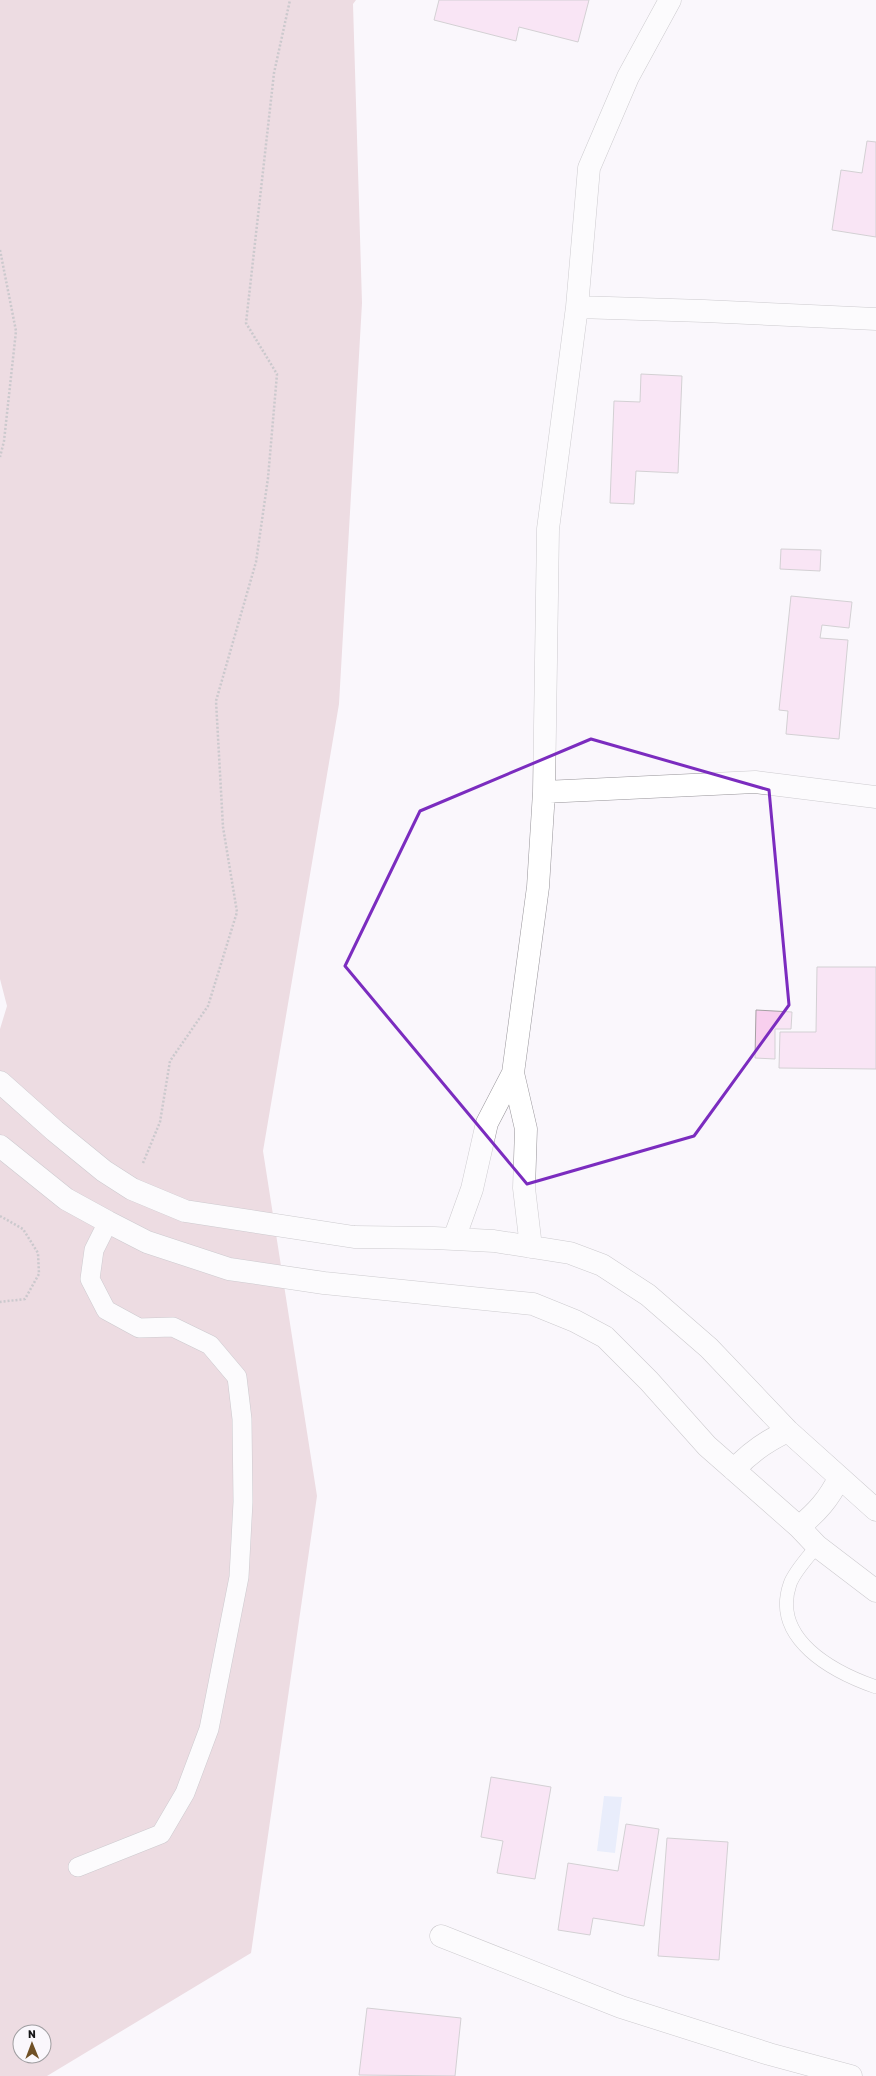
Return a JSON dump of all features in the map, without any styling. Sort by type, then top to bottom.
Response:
[{"type":"street","points":[[454,1239],[472,1189],[487,1123],[513,1073],[538,887],[544,792],[548,529],[577,307],[589,168],[628,77],[670,0]]},
{"type":"street","points":[[577,307],[876,319]]},
{"type":"street","points":[[544,792],[755,782],[876,797]]},
{"type":"street","points":[[513,1073],[526,1129],[524,1188],[531,1247]]},
{"type":"street","points":[[0,1082],[92,1161],[132,1190],[185,1211],[276,1226],[354,1236],[494,1241],[570,1253],[602,1265],[648,1295],[709,1348],[788,1431],[876,1510]]},
{"type":"street","points":[[0,1146],[66,1199],[108,1222],[147,1242],[229,1269],[324,1283],[533,1304],[574,1321],[605,1337],[649,1381],[707,1446],[799,1526],[816,1546],[876,1591]]},
{"type":"street","points":[[78,1867],[161,1834],[185,1793],[208,1729],[238,1577],[243,1502],[242,1419],[238,1378],[210,1345],[173,1327],[139,1328],[106,1310],[90,1279],[94,1250],[108,1222]]},
{"type":"street","points":[[734,1470],[749,1453],[767,1440],[788,1431]]},
{"type":"street","points":[[799,1526],[816,1514],[829,1498],[839,1478]]},
{"type":"street","points":[[441,1936],[621,2007],[769,2054],[851,2076]]},
{"type":"lane","points":[[816,1546],[790,1582],[786,1600],[788,1615],[801,1643],[822,1661],[876,1687]]},
{"type":"path","points":[[132,1190],[160,1122],[170,1060],[208,1006],[237,912],[222,828],[216,701],[256,562],[268,478],[277,374],[246,323],[274,73],[290,0]]},
{"type":"path","points":[[0,250],[16,331],[4,441],[0,457]]},
{"type":"path","points":[[0,1216],[23,1229],[38,1253],[39,1274],[25,1299],[0,1302]]},
{"type":"highlighted area","points":[[591,739],[769,790],[789,1005],[694,1136],[527,1184],[345,966],[420,811]]},
{"type":"shaded area","points":[[0,0],[356,0],[353,4],[362,303],[339,704],[263,1151],[317,1496],[251,1953],[47,2076],[0,2076],[0,1029],[7,1006],[0,979]]},
{"type":"water","points":[[604,1796],[622,1797],[615,1853],[597,1851]]},
{"type":"building","points":[[439,0],[589,0],[578,42],[519,27],[516,41],[434,20]]},
{"type":"building","points":[[867,141],[876,142],[876,237],[832,230],[841,170],[862,173]]},
{"type":"building","points":[[641,374],[682,376],[678,473],[636,471],[634,504],[610,503],[614,401],[640,402]]},
{"type":"building","points":[[781,549],[821,550],[820,571],[780,569]]},
{"type":"building","points":[[791,596],[852,602],[849,628],[822,625],[820,638],[848,640],[839,739],[786,734],[788,711],[779,710]]},
{"type":"building","points":[[817,967],[876,967],[876,1069],[779,1068],[780,1032],[816,1032]]},
{"type":"building","points":[[756,1010],[792,1012],[791,1029],[775,1029],[775,1059],[755,1058]]},
{"type":"building","points":[[491,1777],[551,1787],[535,1879],[497,1873],[503,1841],[481,1837]]},
{"type":"building","points":[[626,1824],[659,1829],[644,1926],[593,1918],[590,1935],[558,1930],[568,1863],[618,1871]]},
{"type":"building","points":[[667,1838],[728,1842],[719,1960],[658,1956]]},
{"type":"building","points":[[367,2008],[461,2018],[455,2076],[359,2075]]}]
